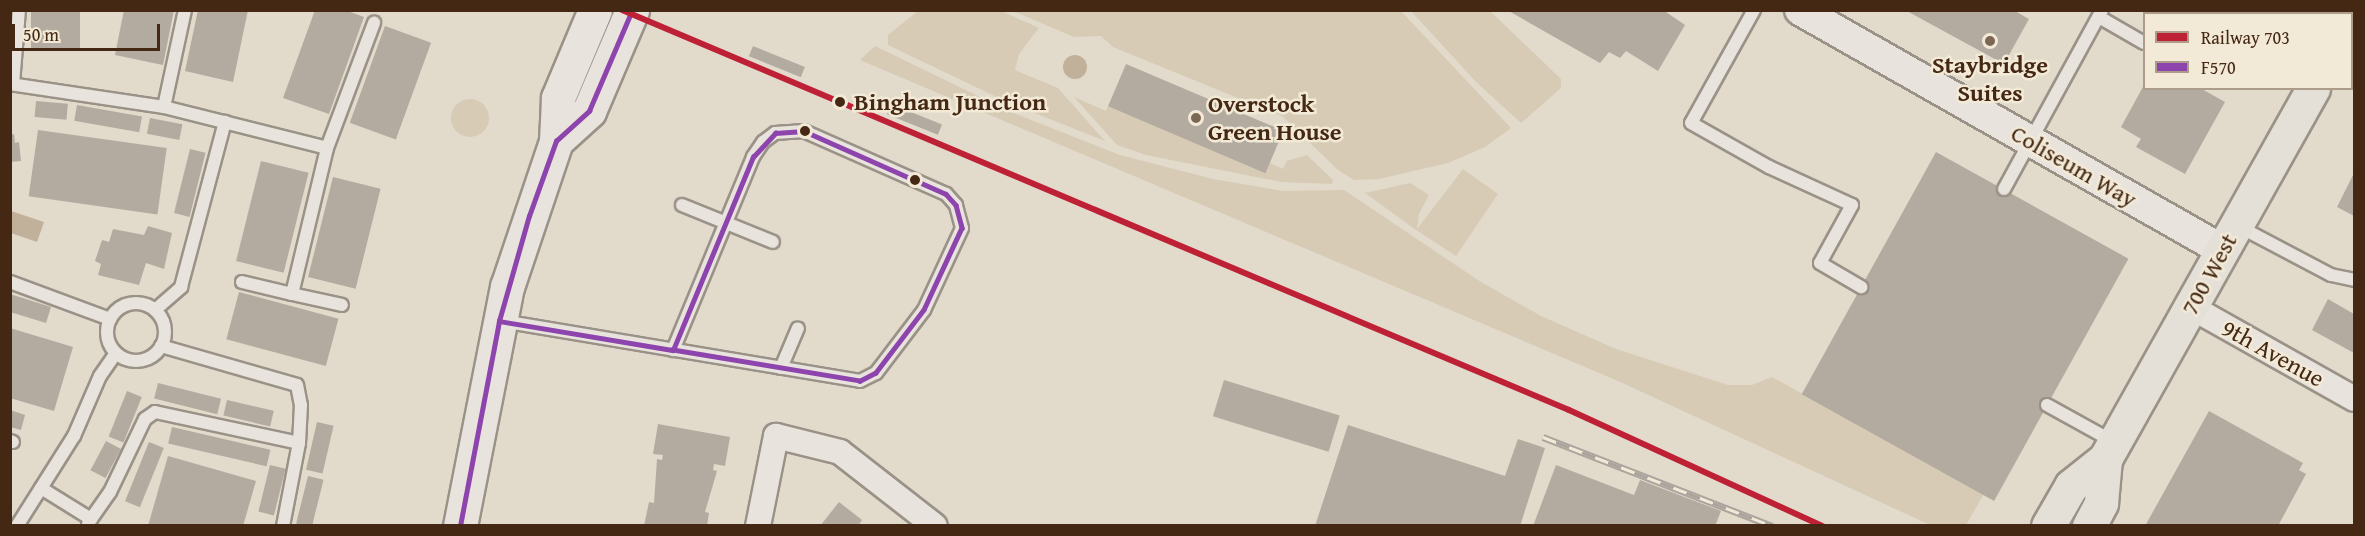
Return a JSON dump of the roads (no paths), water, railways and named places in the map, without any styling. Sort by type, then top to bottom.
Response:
[{"type":"main road","points":[[460,525],[499,321],[518,251],[556,141],[558,98],[595,10]]},
{"type":"main road","points":[[556,141],[590,111],[632,10]]},
{"type":"main road","name":"700 West","points":[[2048,525],[2071,486],[2109,451],[2312,90]]},
{"type":"main road","name":"700 West","points":[[2089,525],[2101,503],[2109,451]]},
{"type":"street","name":"Coliseum Way","points":[[1800,10],[2031,141],[2230,238]]},
{"type":"street","name":"9th Avenue","points":[[2191,307],[2355,399]]},
{"type":"street","points":[[758,525],[776,436],[840,452],[935,525]]},
{"type":"lane","points":[[19,10],[12,84],[164,107],[327,148]]},
{"type":"lane","points":[[164,107],[185,10]]},
{"type":"lane","points":[[1754,10],[1691,123],[1769,167],[1852,205],[1820,263],[1861,287]]},
{"type":"lane","points":[[2004,189],[2101,14],[2143,42]]},
{"type":"lane","points":[[292,294],[327,148],[374,23]]},
{"type":"lane","points":[[155,310],[181,287],[225,122]]},
{"type":"lane","points":[[499,321],[673,350],[781,368],[860,381],[876,373],[924,310],[962,228],[956,205],[946,194],[804,131],[787,130],[763,142],[673,350]]},
{"type":"lane","points":[[682,205],[773,242]]},
{"type":"lane","points":[[2230,238],[2331,275],[2355,280]]},
{"type":"lane","points":[[10,282],[75,303],[110,319]]},
{"type":"lane","points":[[242,282],[342,305]]},
{"type":"lane","points":[[138,303],[155,310],[164,327],[161,346],[138,361],[116,353],[106,333],[110,319],[128,304],[138,303]]},
{"type":"lane","points":[[781,368],[798,328]]},
{"type":"lane","points":[[161,346],[297,385],[301,405],[299,443],[283,525]]},
{"type":"lane","points":[[17,525],[74,436],[100,376],[116,353]]},
{"type":"lane","points":[[2047,405],[2109,451]]},
{"type":"lane","points":[[41,488],[89,522],[110,492],[145,418],[154,412],[299,443]]},
{"type":"railway","points":[[1543,437],[1772,526]]},
{"type":"rail line","name":"703","points":[[622,10],[1569,410],[1822,526]]},
{"type":"place","name":"Staybridge Suites","points":[[1990,41]]},
{"type":"place","name":"Bingham Junction","points":[[840,102]]},
{"type":"place","name":"Overstock Green House","points":[[1196,118]]}]
